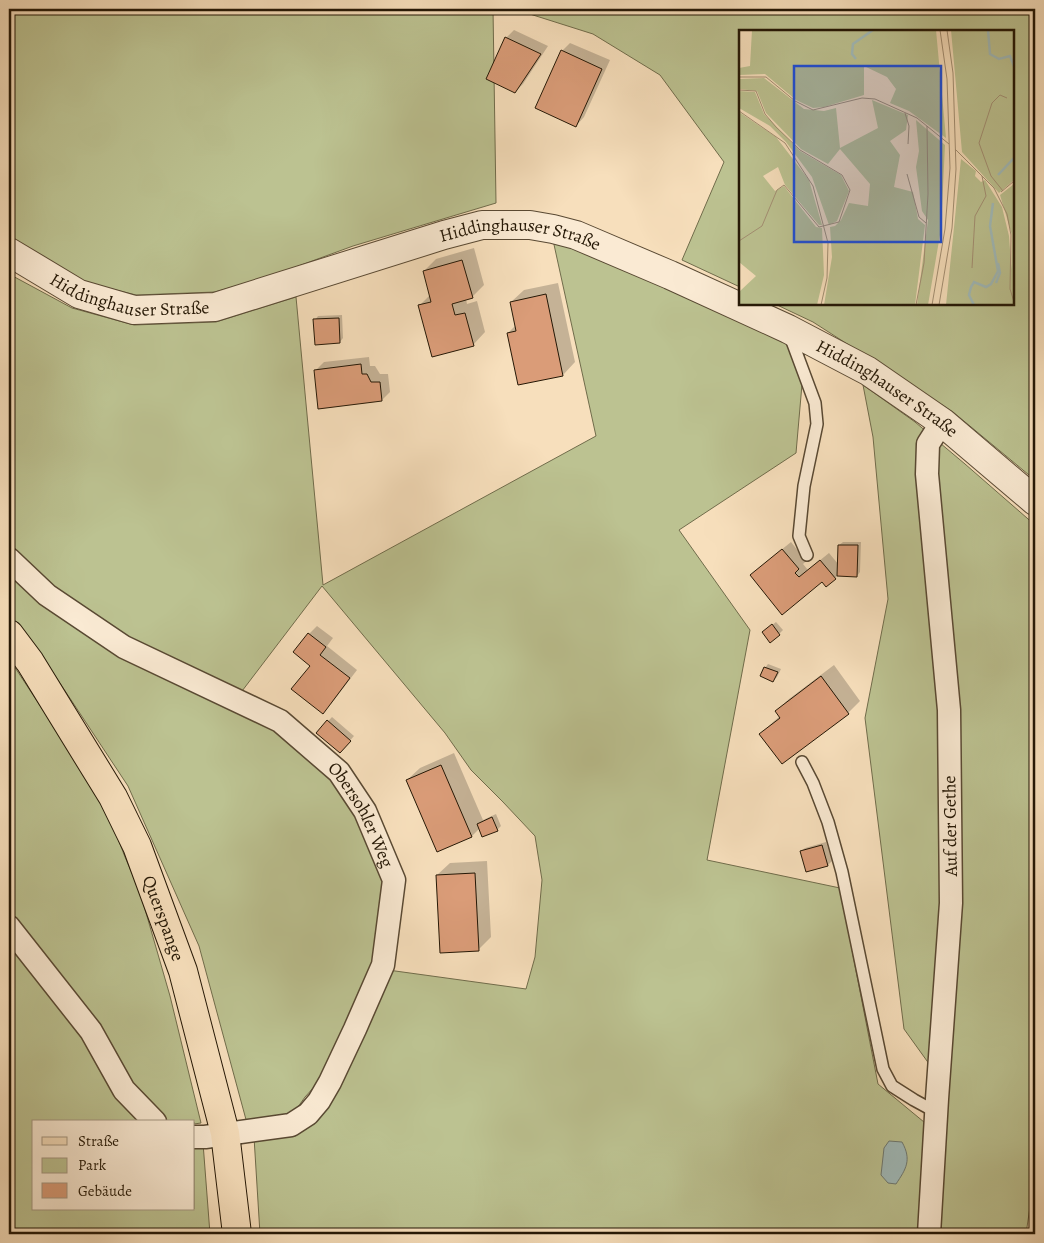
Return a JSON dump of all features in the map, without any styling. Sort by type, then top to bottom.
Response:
[{"type":"main road","name":"Querspange","points":[[9,634],[30,662],[113,796],[137,846],[183,971],[225,1134],[236,1234]]},
{"type":"street","name":"Hiddinghauser Straße","points":[[9,252],[79,294],[134,310],[215,306],[482,225],[530,225],[576,235],[670,274],[788,329],[868,371],[942,422],[1035,501]]},
{"type":"street","name":"Auf der Gethe","points":[[929,1234],[951,903],[949,710],[927,474],[928,444],[942,422]]},
{"type":"street","name":"Obersohler Weg","points":[[9,559],[47,595],[124,647],[280,721],[339,772],[365,811],[394,880],[383,965],[355,1029],[319,1102],[308,1114],[291,1125],[205,1137],[195,1136]]},
{"type":"street","points":[[9,926],[90,1031],[124,1090],[153,1120]]},
{"type":"lane","points":[[788,329],[815,403],[817,424],[804,486],[799,536],[807,555]]},
{"type":"lane","points":[[802,762],[813,783],[828,822],[842,872],[882,1069],[892,1086],[936,1112]]},
{"type":"green space","points":[[9,9],[493,9],[496,203],[353,246],[274,275],[215,292],[136,295],[84,282],[14,239],[9,234]]},
{"type":"green space","points":[[514,9],[1035,9],[1035,480],[953,412],[813,322],[777,305],[1014,305],[1014,30],[739,30],[739,287],[682,260],[724,162],[660,75],[593,34]]},
{"type":"green space","points":[[553,240],[616,263],[805,350],[796,453],[679,530],[750,630],[707,860],[840,888],[878,1084],[930,1127],[923,1234],[260,1234],[254,1137],[292,1135],[388,970],[526,989],[535,957],[542,880],[535,836],[471,770],[445,733],[322,586],[239,695],[127,643],[50,589],[9,549],[9,274],[72,308],[134,325],[216,322],[296,297],[323,585],[596,436]]},
{"type":"green space","points":[[863,385],[915,422],[1035,525],[1035,1173],[1026,1234],[935,1234],[945,1086],[904,1029],[865,718],[888,599],[873,437]]},
{"type":"green space","points":[[9,568],[275,727],[333,774],[359,814],[389,883],[374,964],[324,1076],[305,1097],[288,1121],[248,1127],[199,946],[128,786],[42,656],[9,614]]},
{"type":"green space","points":[[9,659],[104,803],[140,892],[170,996],[201,1123],[195,1124],[195,1120],[162,1119],[128,1085],[9,915]]},
{"type":"green space","points":[[9,937],[86,1036],[140,1120],[32,1120],[32,1210],[195,1210],[195,1143],[203,1143],[210,1234],[9,1234]]},
{"type":"water","points":[[889,1141],[902,1142],[907,1154],[905,1169],[896,1184],[888,1183],[881,1175],[884,1148]]},
{"type":"building","points":[[505,37],[541,54],[515,93],[486,79]]},
{"type":"building","points":[[561,50],[602,69],[576,127],[535,108]]},
{"type":"building","points":[[462,260],[473,298],[452,304],[455,315],[465,313],[474,346],[432,357],[418,305],[431,302],[423,271]]},
{"type":"building","points":[[546,294],[563,376],[518,385],[507,333],[516,331],[510,302]]},
{"type":"building","points":[[339,318],[340,343],[315,345],[313,319]]},
{"type":"building","points":[[361,364],[362,374],[367,374],[371,382],[380,382],[382,401],[318,409],[314,370]]},
{"type":"building","points":[[838,545],[858,545],[857,577],[837,576]]},
{"type":"building","points":[[782,549],[799,569],[795,573],[799,577],[820,560],[836,579],[826,587],[822,582],[782,615],[750,575]]},
{"type":"building","points":[[772,624],[780,635],[770,643],[762,632]]},
{"type":"building","points":[[308,633],[326,647],[320,655],[350,678],[323,714],[291,689],[310,666],[293,652]]},
{"type":"building","points":[[764,667],[778,672],[773,682],[760,676]]},
{"type":"building","points":[[821,676],[849,714],[782,764],[759,734],[780,718],[775,711]]},
{"type":"building","points":[[327,720],[351,741],[340,753],[316,733]]},
{"type":"building","points":[[441,765],[472,837],[437,852],[406,780]]},
{"type":"building","points":[[492,817],[498,831],[482,837],[477,824]]},
{"type":"building","points":[[822,845],[828,866],[806,872],[800,851]]},
{"type":"building","points":[[475,873],[479,951],[440,953],[436,875]]}]
